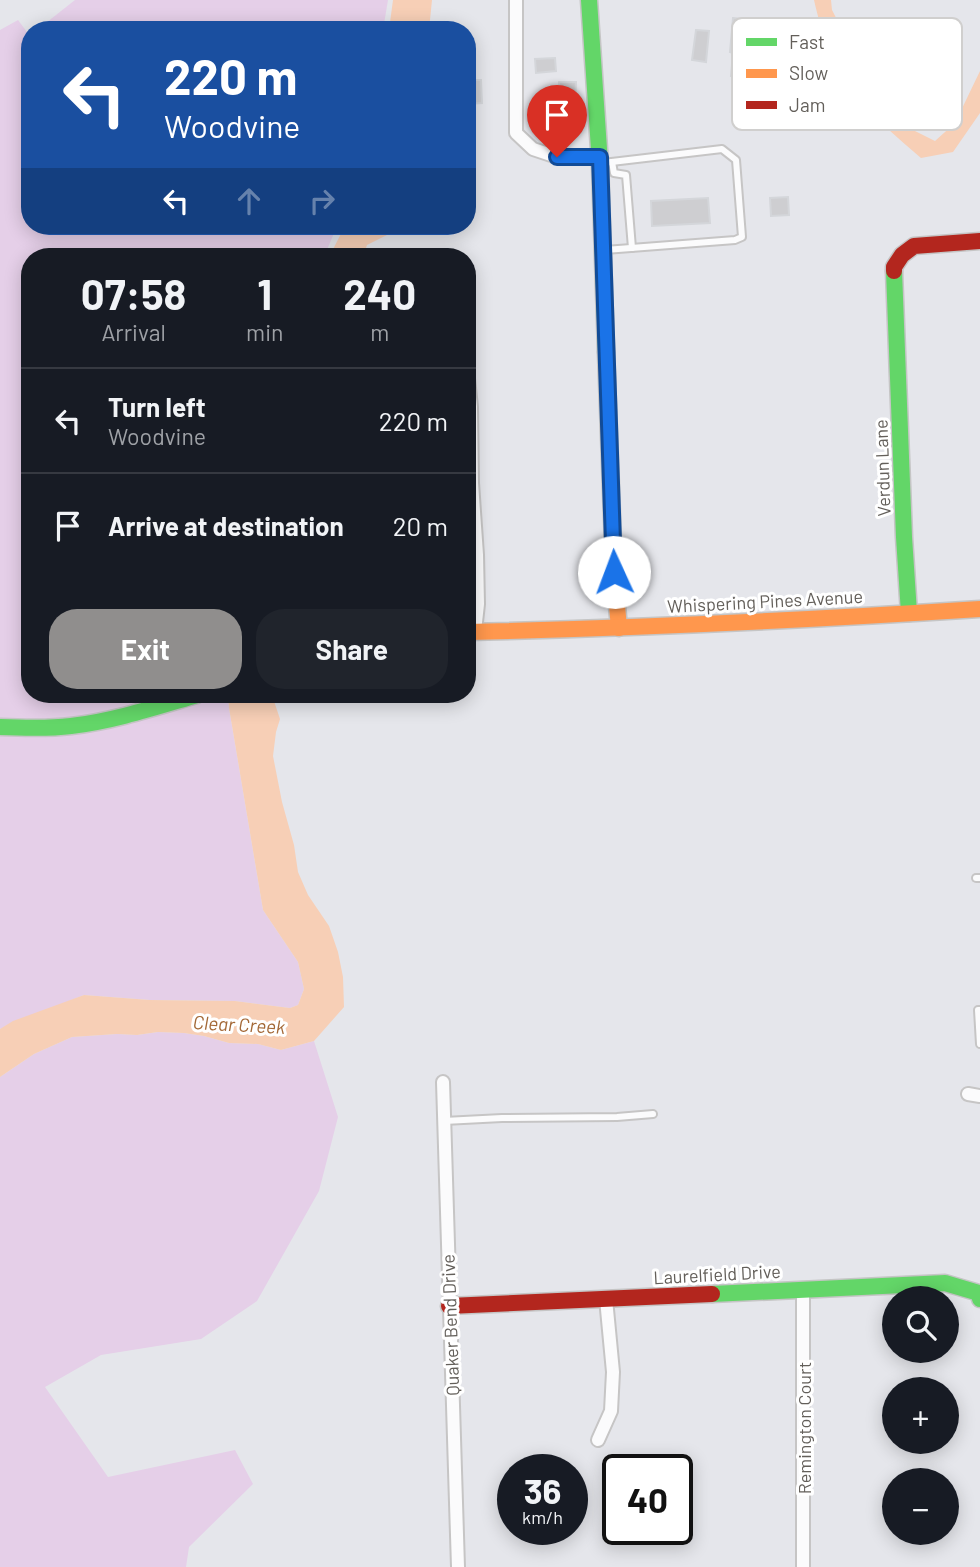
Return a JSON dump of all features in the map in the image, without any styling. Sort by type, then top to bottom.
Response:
[{"type":"street","points":[[516,0],[516,133],[533,149],[557,157],[604,161]]},
{"type":"street","points":[[589,0],[604,161],[603,250],[614,572],[619,628]]},
{"type":"street","name":"Verdun Lane","points":[[909,613],[894,267],[902,255],[914,246],[978,241]]},
{"type":"street","points":[[476,541],[476,612]]},
{"type":"street","name":"Whispering Pines Avenue","points":[[476,631],[555,631],[980,609]]},
{"type":"street","points":[[0,727],[33,729],[73,725],[166,703]]},
{"type":"street","name":"Quaker Bend Drive","points":[[443,1082],[458,1567]]},
{"type":"street","name":"Laurelfield Drive","points":[[449,1306],[946,1283],[979,1293],[980,1299]]},
{"type":"street","name":"Remington Court","points":[[803,1290],[803,1567]]},
{"type":"street","points":[[598,1440],[611,1411],[613,1372],[606,1299]]},
{"type":"lane","points":[[603,250],[735,240],[742,237],[736,160],[722,149],[604,161]]},
{"type":"lane","points":[[604,161],[614,173],[626,175],[632,248]]},
{"type":"lane","points":[[980,1010],[980,1044]]},
{"type":"lane","points":[[444,1121],[653,1114]]},
{"type":"shaded area","points":[[75,0],[388,0],[384,21],[48,21]]},
{"type":"shaded area","points":[[18,20],[21,24],[21,235],[333,235],[328,248],[21,248],[21,703],[229,703],[263,910],[298,962],[304,989],[298,1005],[290,1008],[235,1001],[150,1000],[84,995],[0,1029],[0,30]]},
{"type":"shaded area","points":[[184,1033],[281,1050],[314,1041],[338,1117],[319,1191],[257,1301],[201,1339],[101,1355],[45,1387],[108,1477],[235,1450],[253,1484],[189,1547],[186,1567],[0,1567],[0,1077],[34,1054],[72,1037]]},
{"type":"water","points":[[393,0],[432,0],[430,21],[390,21]]},
{"type":"water","points":[[814,0],[831,0],[836,18],[819,18]]},
{"type":"water","points":[[980,71],[980,113],[953,152],[921,158],[889,130],[913,130],[935,141],[947,130],[962,130],[962,108]]},
{"type":"water","points":[[340,235],[387,235],[366,248],[334,248]]},
{"type":"water","name":"Clear Creek","points":[[229,703],[275,703],[280,719],[273,756],[282,802],[294,845],[298,872],[308,895],[329,926],[338,952],[343,977],[344,1007],[314,1041],[281,1050],[184,1033],[72,1037],[34,1054],[0,1077],[0,1029],[13,1021],[84,995],[150,1000],[235,1001],[290,1008],[298,1005],[304,989],[298,962],[263,910]]},
{"type":"building","points":[[696,30],[709,31],[706,62],[692,60]]},
{"type":"building","points":[[555,58],[556,71],[536,73],[535,59]]},
{"type":"building","points":[[476,80],[481,80],[482,103],[476,103]]},
{"type":"building","points":[[559,82],[576,82],[575,104],[558,104]]},
{"type":"building","points":[[788,197],[789,215],[771,216],[770,198]]},
{"type":"building","points":[[708,198],[710,223],[652,226],[651,201]]},
{"type":"traffic: fast","points":[[589,0],[600,164],[606,352]]},
{"type":"traffic: fast","points":[[894,271],[909,613]]},
{"type":"traffic: fast","points":[[0,727],[53,728],[87,724],[169,703]]},
{"type":"traffic: fast","points":[[712,1294],[945,1283],[979,1293],[980,1299]]},
{"type":"traffic: slow","points":[[606,352],[614,572],[619,628]]},
{"type":"traffic: slow","points":[[476,632],[724,623],[980,609]]},
{"type":"traffic: jam","points":[[894,271],[902,255],[914,246],[980,241]]},
{"type":"traffic: jam","points":[[449,1306],[712,1294]]},
{"type":"route","points":[[557,157],[600,157],[614,572]]}]
